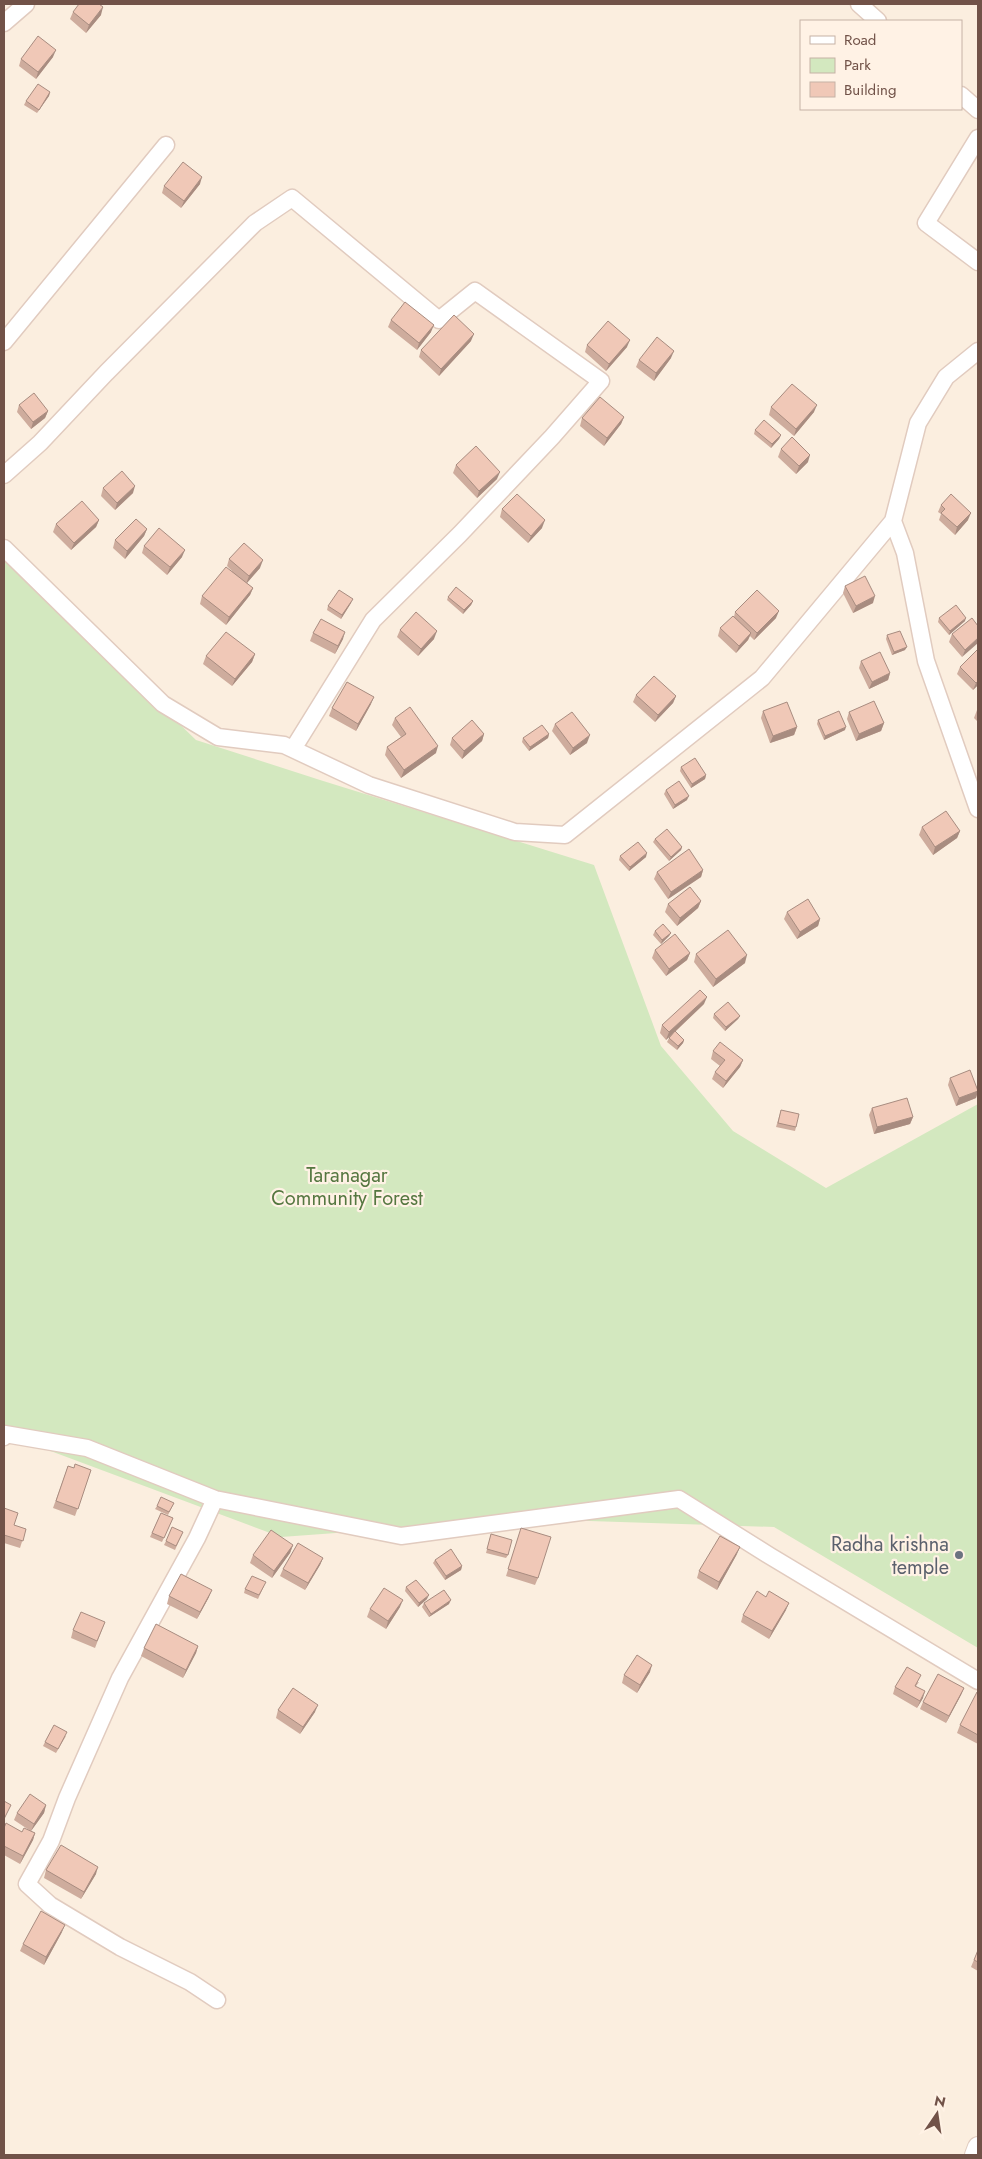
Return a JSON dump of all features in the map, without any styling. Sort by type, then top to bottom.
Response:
[{"type":"street","points":[[4,23],[26,4]]},
{"type":"street","points":[[859,4],[877,20]]},
{"type":"street","points":[[962,96],[978,110]]},
{"type":"street","points":[[978,138],[926,223],[978,262]]},
{"type":"street","points":[[4,342],[166,145]]},
{"type":"street","points":[[4,475],[40,443],[106,373],[255,223],[292,198],[439,320],[475,291],[601,381],[552,437],[460,534],[373,620],[292,749]]},
{"type":"street","points":[[4,548],[163,704],[218,737],[284,744],[370,785],[515,832],[565,835],[762,678],[893,521],[918,423],[946,377],[978,351]]},
{"type":"street","points":[[893,521],[905,553],[926,661],[978,808]]},
{"type":"street","points":[[4,1437],[5,1434],[87,1448],[215,1499],[401,1536],[679,1499],[978,1681]]},
{"type":"street","points":[[215,1499],[197,1538],[120,1678],[67,1798],[51,1841],[27,1884],[50,1905],[120,1947],[190,1982],[217,2000]]},
{"type":"street","points":[[975,2155],[978,2147]]},
{"type":"green space","name":"Taranagar Community Forest","points":[[4,554],[196,740],[594,865],[661,1046],[733,1131],[826,1188],[978,1104],[978,1648],[774,1527],[528,1519],[281,1537],[5,1434],[4,1436]]},
{"type":"building","points":[[79,4],[99,4],[103,7],[89,25],[73,12]]},
{"type":"building","points":[[38,36],[56,50],[38,72],[21,59]]},
{"type":"building","points":[[38,84],[50,92],[39,110],[26,101]]},
{"type":"building","points":[[183,162],[202,177],[184,201],[164,186]]},
{"type":"building","points":[[405,302],[434,325],[419,343],[391,320]]},
{"type":"building","points":[[454,315],[474,334],[441,369],[421,350]]},
{"type":"building","points":[[608,321],[630,340],[609,364],[587,345]]},
{"type":"building","points":[[657,337],[674,351],[656,373],[639,360]]},
{"type":"building","points":[[792,384],[817,405],[796,429],[771,407]]},
{"type":"building","points":[[34,393],[48,411],[33,422],[19,405]]},
{"type":"building","points":[[600,397],[624,417],[607,438],[582,418]]},
{"type":"building","points":[[764,420],[781,435],[772,444],[755,430]]},
{"type":"building","points":[[792,437],[810,455],[799,466],[781,449]]},
{"type":"building","points":[[476,446],[500,472],[479,491],[456,465]]},
{"type":"building","points":[[122,471],[135,486],[117,503],[103,488]]},
{"type":"building","points":[[517,494],[545,520],[531,536],[502,509]]},
{"type":"building","points":[[951,494],[971,513],[957,527],[941,513],[945,509],[941,505]]},
{"type":"building","points":[[82,501],[99,520],[74,543],[56,524]]},
{"type":"building","points":[[136,519],[147,529],[127,551],[115,540]]},
{"type":"building","points":[[159,528],[185,550],[170,567],[144,546]]},
{"type":"building","points":[[244,543],[263,560],[249,576],[229,559]]},
{"type":"building","points":[[226,567],[253,588],[229,617],[202,596]]},
{"type":"building","points":[[865,576],[875,596],[856,606],[845,586]]},
{"type":"building","points":[[456,587],[473,601],[464,610],[448,597]]},
{"type":"building","points":[[339,590],[353,599],[342,615],[328,606]]},
{"type":"building","points":[[757,590],[779,611],[757,633],[735,612]]},
{"type":"building","points":[[956,605],[966,618],[950,631],[939,618]]},
{"type":"building","points":[[416,612],[437,631],[421,649],[400,630]]},
{"type":"building","points":[[733,616],[751,633],[739,646],[720,628]]},
{"type":"building","points":[[972,618],[978,626],[978,638],[965,650],[952,634]]},
{"type":"building","points":[[321,619],[345,632],[338,646],[313,633]]},
{"type":"building","points":[[900,631],[907,647],[894,652],[887,635]]},
{"type":"building","points":[[226,632],[255,654],[235,679],[206,656]]},
{"type":"building","points":[[977,650],[978,681],[976,683],[960,667]]},
{"type":"building","points":[[880,652],[890,673],[872,682],[861,661]]},
{"type":"building","points":[[654,676],[676,696],[658,715],[636,695]]},
{"type":"building","points":[[347,682],[374,697],[358,724],[332,708]]},
{"type":"building","points":[[874,701],[884,723],[859,734],[849,712]]},
{"type":"building","points":[[787,702],[797,727],[773,736],[763,711]]},
{"type":"building","points":[[410,707],[438,746],[404,770],[387,747],[406,734],[395,718]]},
{"type":"building","points":[[839,711],[846,727],[825,736],[818,720]]},
{"type":"building","points":[[572,712],[590,735],[573,748],[555,724]]},
{"type":"building","points":[[472,720],[484,734],[464,751],[452,738]]},
{"type":"building","points":[[542,725],[549,734],[530,747],[523,738]]},
{"type":"building","points":[[695,758],[706,775],[692,784],[681,767]]},
{"type":"building","points":[[679,781],[689,796],[675,805],[666,790]]},
{"type":"building","points":[[946,811],[960,831],[935,847],[922,827]]},
{"type":"building","points":[[667,829],[682,847],[671,857],[655,839]]},
{"type":"building","points":[[638,842],[647,853],[630,867],[620,856]]},
{"type":"building","points":[[689,849],[703,870],[671,892],[657,872]]},
{"type":"building","points":[[690,887],[701,901],[680,918],[668,904]]},
{"type":"building","points":[[808,899],[820,919],[800,932],[787,912]]},
{"type":"building","points":[[663,924],[671,933],[662,940],[655,931]]},
{"type":"building","points":[[728,930],[747,955],[716,979],[696,954]]},
{"type":"building","points":[[675,934],[690,953],[669,969],[655,950]]},
{"type":"building","points":[[700,990],[707,997],[669,1032],[662,1025]]},
{"type":"building","points":[[728,1002],[740,1016],[726,1027],[714,1014]]},
{"type":"building","points":[[675,1031],[684,1040],[678,1046],[669,1038]]},
{"type":"building","points":[[720,1042],[743,1060],[726,1081],[715,1072],[725,1060],[713,1051]]},
{"type":"building","points":[[970,1070],[978,1091],[959,1098],[950,1078]]},
{"type":"building","points":[[907,1098],[913,1117],[877,1127],[872,1108]]},
{"type":"building","points":[[781,1110],[799,1114],[796,1127],[778,1123]]},
{"type":"building","points":[[75,1464],[91,1470],[78,1509],[56,1501],[68,1466],[74,1468]]},
{"type":"building","points":[[161,1497],[174,1503],[169,1512],[157,1506]]},
{"type":"building","points":[[4,1508],[18,1513],[14,1525],[26,1529],[23,1541],[4,1535]]},
{"type":"building","points":[[161,1513],[173,1518],[164,1538],[152,1533]]},
{"type":"building","points":[[172,1527],[183,1532],[176,1546],[166,1541]]},
{"type":"building","points":[[521,1528],[551,1537],[538,1578],[508,1569]]},
{"type":"building","points":[[271,1530],[293,1545],[274,1571],[253,1555]]},
{"type":"building","points":[[491,1534],[512,1540],[508,1555],[487,1549]]},
{"type":"building","points":[[720,1536],[740,1547],[719,1582],[699,1571]]},
{"type":"building","points":[[298,1543],[323,1558],[308,1583],[283,1569]]},
{"type":"building","points":[[451,1549],[462,1566],[446,1576],[435,1560]]},
{"type":"building","points":[[181,1574],[212,1590],[200,1612],[169,1596]]},
{"type":"building","points":[[252,1576],[266,1582],[259,1595],[245,1589]]},
{"type":"building","points":[[416,1580],[429,1595],[419,1603],[406,1587]]},
{"type":"building","points":[[384,1588],[403,1600],[388,1621],[370,1609]]},
{"type":"building","points":[[444,1590],[451,1600],[431,1614],[424,1603]]},
{"type":"building","points":[[757,1591],[766,1597],[769,1591],[789,1603],[772,1631],[743,1615]]},
{"type":"building","points":[[81,1612],[105,1622],[97,1641],[73,1630]]},
{"type":"building","points":[[156,1624],[198,1646],[186,1670],[144,1648]]},
{"type":"building","points":[[637,1655],[652,1665],[640,1685],[624,1675]]},
{"type":"building","points":[[907,1667],[921,1675],[915,1686],[925,1691],[920,1701],[895,1687]]},
{"type":"building","points":[[938,1674],[964,1688],[949,1716],[923,1702]]},
{"type":"building","points":[[293,1688],[318,1705],[303,1727],[278,1710]]},
{"type":"building","points":[[978,1693],[978,1735],[960,1725]]},
{"type":"building","points":[[54,1725],[67,1732],[58,1749],[45,1742]]},
{"type":"building","points":[[30,1794],[46,1805],[34,1824],[17,1813]]},
{"type":"building","points":[[4,1801],[11,1805],[4,1819]]},
{"type":"building","points":[[6,1823],[22,1832],[24,1828],[35,1833],[23,1856],[4,1846],[4,1828]]},
{"type":"building","points":[[61,1845],[98,1867],[84,1892],[46,1870]]},
{"type":"building","points":[[41,1911],[65,1925],[46,1957],[23,1944]]},
{"type":"building","points":[[978,1950],[978,1962],[974,1960]]},
{"type":"place","name":"Radha krishna temple","points":[[959,1555]]}]
